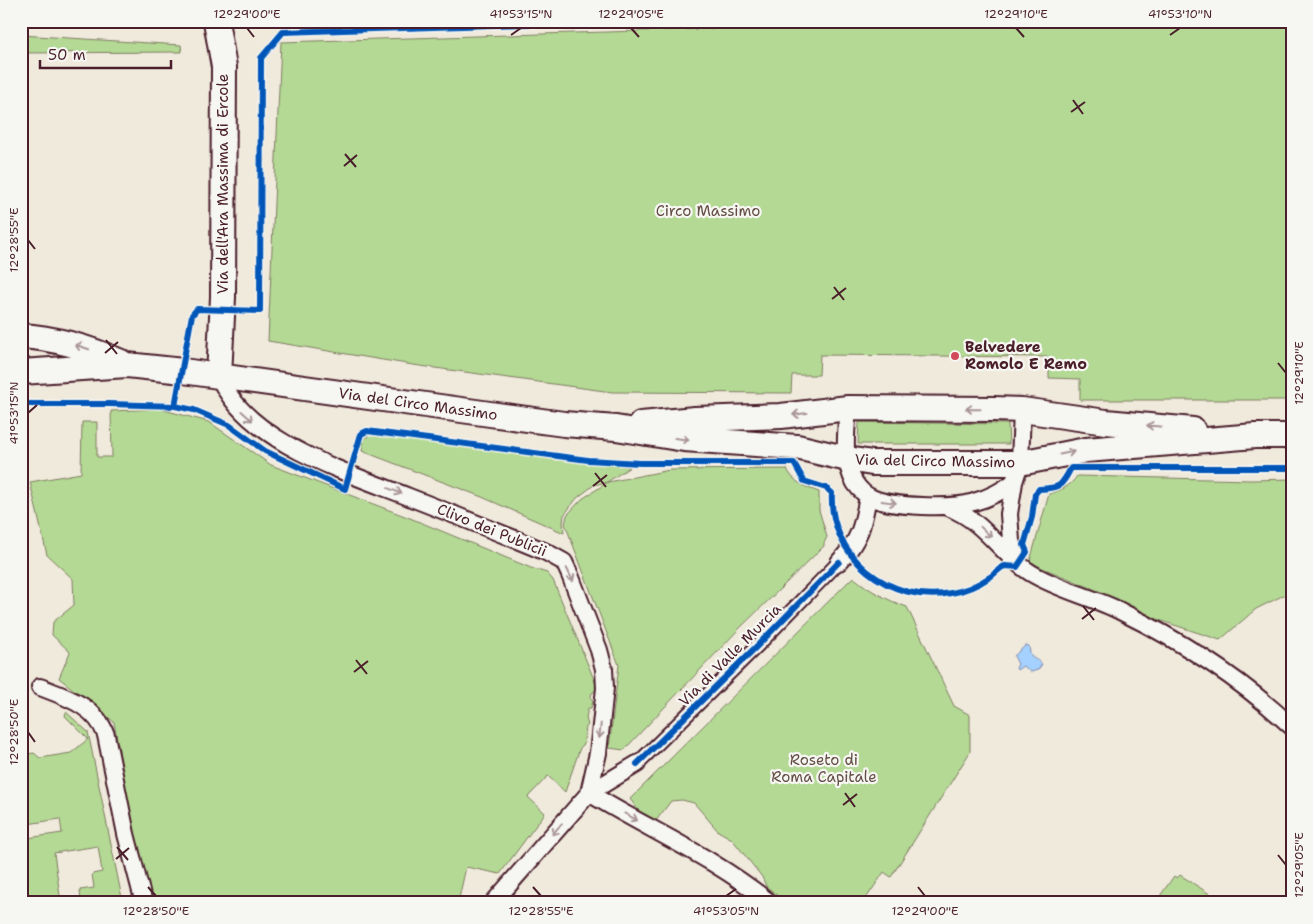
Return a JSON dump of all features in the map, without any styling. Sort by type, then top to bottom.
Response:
[{"type":"main road","name":"Via dell'Ara Massima di Ercole","points":[[216,21],[224,67],[222,310],[219,376]]},
{"type":"main road","points":[[21,336],[45,338],[73,344],[128,365]]},
{"type":"main road","name":"Via del Circo Massimo","points":[[128,365],[183,370],[528,419],[616,428],[684,439],[796,447],[872,463],[1017,472],[1079,451],[1254,436],[1292,436]]},
{"type":"main road","points":[[21,372],[128,365]]},
{"type":"main road","name":"Via del Circo Massimo","points":[[616,428],[695,419],[781,416],[848,408],[1022,410],[1099,421],[1254,436]]},
{"type":"street","name":"Clivo dei Publicii","points":[[219,376],[229,397],[242,412],[257,425],[288,445],[349,473],[546,552],[564,562],[599,650],[604,669],[605,688],[598,753],[589,793]]},
{"type":"street","points":[[848,408],[845,435],[848,468],[858,487],[868,496],[879,501],[896,504],[948,507],[974,502],[997,493],[1017,472]]},
{"type":"street","points":[[1019,564],[1011,541],[1009,527],[1010,500],[1017,472],[1022,410]]},
{"type":"street","points":[[839,562],[853,546],[860,534],[868,496]]},
{"type":"street","points":[[948,507],[966,515],[981,526],[1019,564],[1040,578],[1122,612],[1179,643],[1225,673],[1271,708],[1292,727]]},
{"type":"street","name":"Via di Valle Murcia","points":[[589,793],[637,764],[839,562]]},
{"type":"street","points":[[40,687],[65,696],[81,705],[102,724],[144,903]]},
{"type":"street","points":[[493,903],[589,793],[690,849],[747,885],[770,903]]},
{"type":"green space","name":"Circo Massimo","points":[[965,21],[1292,21],[1292,400],[1080,400],[1080,379],[1049,378],[1049,357],[820,355],[819,375],[792,375],[791,393],[612,392],[413,365],[268,341],[281,42]]},
{"type":"green space","points":[[21,35],[181,45],[182,52],[21,53]]},
{"type":"green space","points":[[160,409],[209,422],[271,465],[547,573],[553,580],[598,689],[592,693],[593,701],[591,708],[588,708],[585,743],[580,748],[565,792],[548,776],[528,797],[545,813],[500,874],[466,867],[458,903],[151,903],[130,815],[114,722],[59,678],[70,652],[52,635],[53,622],[74,605],[73,579],[47,555],[30,482],[81,473],[82,422],[97,422],[97,457],[112,457],[111,411]]},
{"type":"green space","points":[[859,422],[1008,424],[1009,444],[858,444]]},
{"type":"green space","points":[[371,434],[630,467],[607,482],[594,485],[577,498],[564,515],[564,533],[482,497],[362,451],[364,439]]},
{"type":"green space","points":[[787,469],[797,481],[819,492],[819,510],[827,537],[824,546],[739,629],[624,750],[609,748],[619,665],[565,524],[567,515],[582,499],[608,482],[670,470]]},
{"type":"green space","points":[[1077,476],[1252,480],[1292,479],[1292,591],[1256,609],[1220,640],[1156,619],[1118,599],[1040,567],[1030,561],[1049,494],[1065,488]]},
{"type":"green space","name":"Roseto di Roma Capitale","points":[[853,577],[879,595],[907,607],[954,706],[970,715],[970,752],[891,877],[884,872],[863,903],[786,903],[766,886],[762,877],[732,839],[718,831],[694,803],[682,800],[671,801],[655,822],[641,814],[630,799]]},
{"type":"green space","points":[[66,712],[88,732],[123,903],[81,903],[80,890],[94,888],[92,874],[102,872],[98,846],[54,853],[61,903],[21,903],[21,839],[62,833],[60,819],[21,825],[21,813],[28,812],[24,787],[21,787],[21,761],[27,760],[27,754],[34,753],[40,758],[71,753],[88,739],[65,716]]},
{"type":"green space","points":[[1180,875],[1224,903],[1155,903],[1174,876],[1177,878]]},
{"type":"water","points":[[1026,645],[1029,646],[1033,658],[1042,664],[1038,670],[1031,672],[1023,666],[1017,670],[1016,668],[1018,664],[1014,656]]},
{"type":"cycle path","points":[[175,406],[192,315],[197,309],[260,311],[261,58],[283,32],[619,21]]},
{"type":"cycle path","points":[[21,404],[175,406],[194,410],[229,425],[265,451],[345,489],[361,434],[367,431],[588,460],[640,463],[794,463],[804,481],[826,488],[832,493],[833,516],[840,537],[852,555],[867,571],[885,583],[906,591],[928,595],[961,591],[981,583],[1005,566],[1017,567],[1027,552],[1024,545],[1032,517],[1035,494],[1039,489],[1056,487],[1062,483],[1071,468],[1292,468]]},
{"type":"cycle path","points":[[637,764],[839,562]]},
{"type":"place","name":"Belvedere Romolo E Remo","points":[[955,356]]}]
